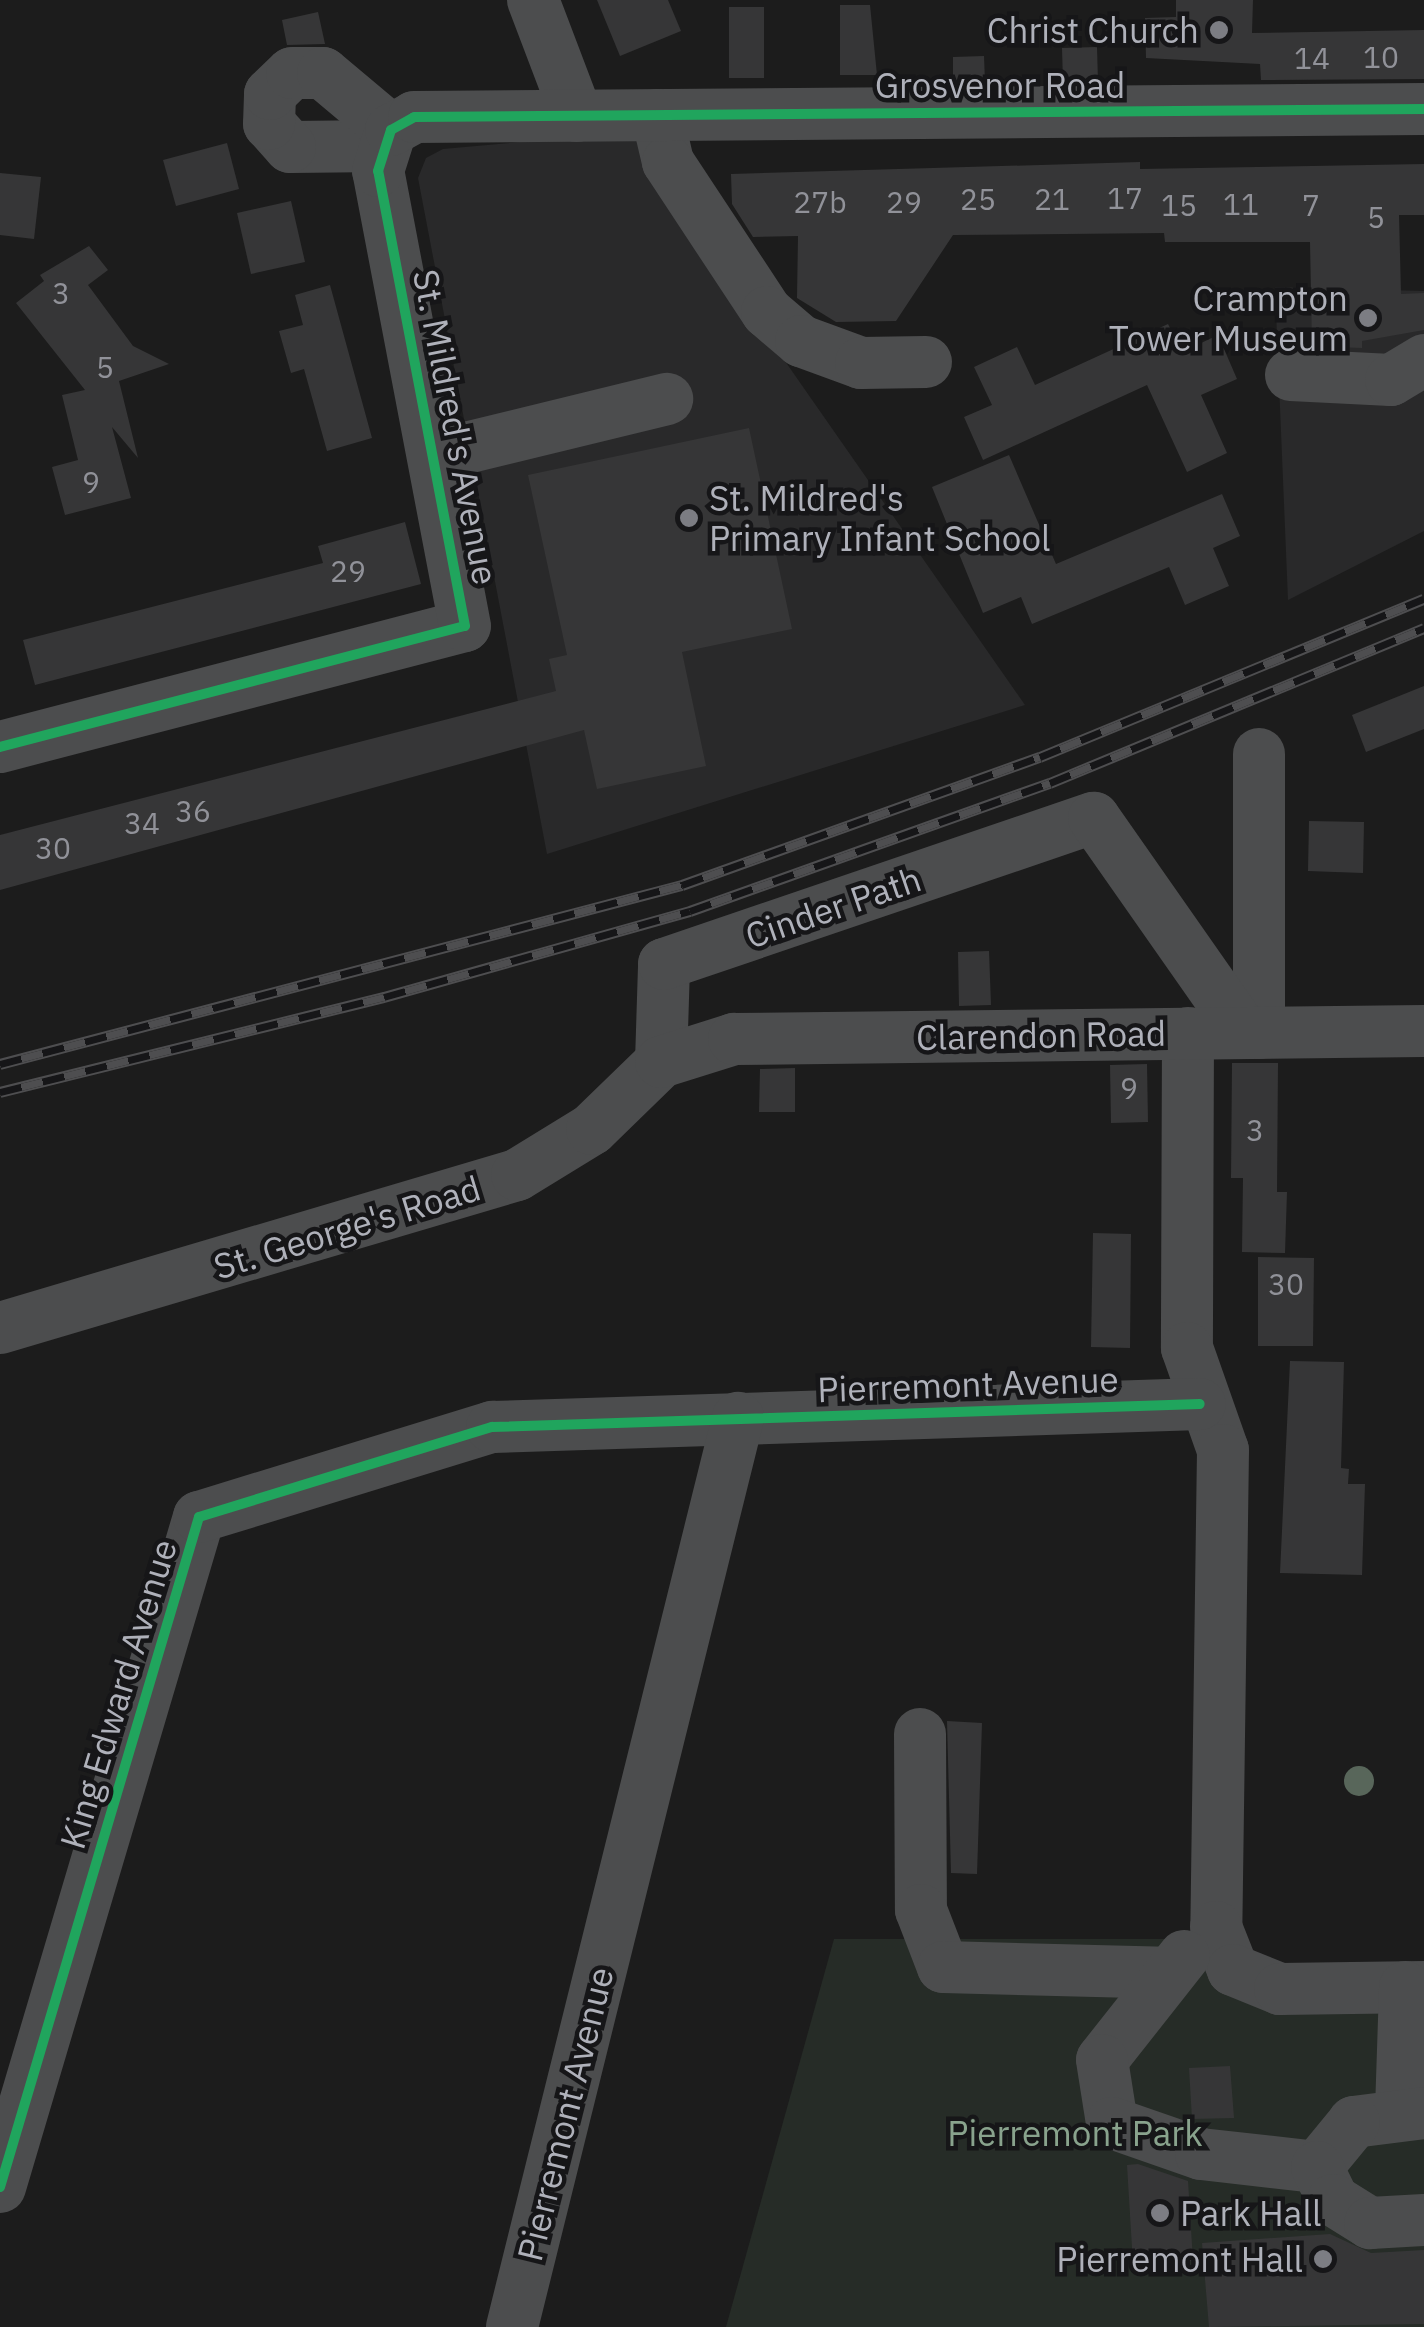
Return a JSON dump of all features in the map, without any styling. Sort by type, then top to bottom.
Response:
[{"type":"street","points":[[533,0],[576,116]]},
{"type":"street","name":"Grosvenor Road","points":[[576,116],[1424,110]]},
{"type":"street","points":[[657,115],[668,162],[767,312],[801,341],[861,363],[926,362]]},
{"type":"street","name":"St. Mildred's Avenue","points":[[0,747],[466,626],[437,455],[382,197],[386,138],[414,117],[576,116]]},
{"type":"street","points":[[1291,375],[1391,380],[1424,360]]},
{"type":"street","points":[[437,455],[667,399]]},
{"type":"street","points":[[1251,1032],[1258,754]]},
{"type":"street","name":"Cinder Path","points":[[661,1062],[664,964],[1094,818],[1251,1032]]},
{"type":"street","name":"Clarendon Road","points":[[661,1062],[734,1039],[1424,1031]]},
{"type":"street","points":[[1188,1033],[1187,1348],[1200,1404],[1223,1450],[1216,1927],[1233,1970],[1280,1989],[1414,1987],[1413,2112],[1354,2122],[1317,2167]]},
{"type":"street","name":"St. George's Road","points":[[0,1328],[516,1175],[592,1129],[661,1062]]},
{"type":"street","name":"Pierremont Avenue","points":[[512,2327],[738,1418],[1200,1404]]},
{"type":"street","name":"King Edward Avenue","points":[[0,2188],[199,1517],[492,1426],[738,1418]]},
{"type":"street","points":[[920,1734],[921,1910],[944,1967],[1165,1974]]},
{"type":"street","points":[[1216,1927],[1165,1974],[1102,2060],[1112,2124],[1200,2154],[1317,2167]]},
{"type":"street","points":[[1317,2167],[1333,2200],[1370,2224],[1424,2220]]},
{"type":"shaded area","name":"St. Mildred's Primary Infant School","points":[[641,131],[764,331],[1025,705],[547,854],[418,178],[426,158],[443,149]]},
{"type":"shaded area","points":[[1275,287],[1424,291],[1424,531],[1288,600]]},
{"type":"green space","name":"Pierremont Park","points":[[834,1939],[1175,1939],[1424,2002],[1424,2327],[726,2327]]},
{"type":"building","points":[[597,0],[668,0],[681,31],[620,56]]},
{"type":"building","points":[[1176,0],[1253,0],[1252,33],[1424,30],[1424,79],[1261,80],[1260,64],[1146,58],[1145,18],[1176,17]]},
{"type":"building","points":[[840,5],[870,5],[877,75],[840,75]]},
{"type":"building","points":[[729,7],[764,7],[764,78],[729,78]]},
{"type":"building","points":[[318,12],[325,44],[287,45],[282,20]]},
{"type":"building","points":[[1097,47],[1098,82],[1063,82],[1062,48]]},
{"type":"building","points":[[984,56],[985,82],[953,83],[953,57]]},
{"type":"building","points":[[227,143],[239,189],[176,206],[163,160]]},
{"type":"building","points":[[1140,162],[1140,169],[1424,164],[1424,215],[1399,215],[1401,294],[1424,293],[1424,330],[1362,341],[1362,348],[1312,346],[1310,242],[1165,242],[1164,233],[953,235],[896,321],[836,322],[797,298],[798,236],[753,237],[732,204],[731,174]]},
{"type":"building","points":[[0,173],[41,177],[34,239],[0,235]]},
{"type":"building","points":[[291,201],[305,262],[251,274],[237,213]]},
{"type":"building","points":[[89,246],[108,270],[88,285],[133,346],[169,364],[119,381],[138,458],[112,427],[131,498],[65,515],[52,467],[78,460],[62,395],[85,390],[16,303],[44,281],[40,275]]},
{"type":"building","points":[[330,285],[372,438],[327,451],[304,369],[291,373],[279,331],[303,325],[295,295]]},
{"type":"building","points":[[1168,324],[1182,352],[1218,335],[1237,379],[1201,395],[1227,453],[1187,472],[1147,385],[983,460],[964,417],[992,405],[974,367],[1017,347],[1035,385]]},
{"type":"building","points":[[749,428],[792,629],[682,652],[706,766],[597,789],[584,730],[0,890],[0,835],[556,691],[549,659],[567,655],[528,475]]},
{"type":"building","points":[[1009,455],[1056,564],[1222,494],[1240,536],[1213,548],[1229,586],[1185,605],[1169,567],[1032,624],[1021,597],[983,613],[932,487]]},
{"type":"building","points":[[405,522],[421,584],[35,685],[23,640],[323,563],[318,546]]},
{"type":"building","points":[[1424,686],[1424,729],[1366,752],[1352,715]]},
{"type":"building","points":[[1309,821],[1364,822],[1363,873],[1308,871]]},
{"type":"building","points":[[989,951],[991,1005],[959,1006],[958,952]]},
{"type":"building","points":[[1232,1063],[1278,1063],[1277,1192],[1287,1192],[1285,1253],[1242,1252],[1243,1178],[1231,1178]]},
{"type":"building","points":[[1147,1064],[1148,1122],[1111,1123],[1110,1065]]},
{"type":"building","points":[[795,1068],[795,1112],[759,1112],[760,1069]]},
{"type":"building","points":[[1093,1233],[1131,1234],[1130,1348],[1091,1347]]},
{"type":"building","points":[[1258,1257],[1314,1258],[1313,1346],[1258,1346]]},
{"type":"building","points":[[1290,1361],[1344,1362],[1341,1468],[1349,1469],[1348,1484],[1365,1484],[1362,1575],[1280,1573]]},
{"type":"building","points":[[947,1721],[982,1723],[977,1874],[951,1873]]},
{"type":"building","points":[[1230,2066],[1234,2118],[1192,2119],[1189,2068]]},
{"type":"building","name":"Park Hall","points":[[1138,2164],[1188,2181],[1193,2261],[1133,2264],[1127,2165]]},
{"type":"building","points":[[1330,2234],[1371,2253],[1424,2250],[1424,2324],[1209,2327],[1202,2243]]},
{"type":"railway","points":[[0,1064],[682,885],[1040,757],[1424,599]]},
{"type":"railway","points":[[0,1092],[384,997],[690,911],[1050,783],[1424,628]]},
{"type":"cycle path","points":[[0,747],[465,626],[378,171],[391,130],[414,117],[1424,109]]},
{"type":"cycle path","points":[[0,2187],[199,1517],[492,1427],[1200,1404]]},
{"type":"place","name":"Christ Church","points":[[1219,30]]},
{"type":"place","name":"Crampton Tower Museum","points":[[1368,318]]},
{"type":"place","name":"St. Mildred's Primary Infant School","points":[[689,518]]},
{"type":"place","name":"Park Hall","points":[[1160,2213]]},
{"type":"place","name":"Pierremont Hall","points":[[1323,2259]]}]
